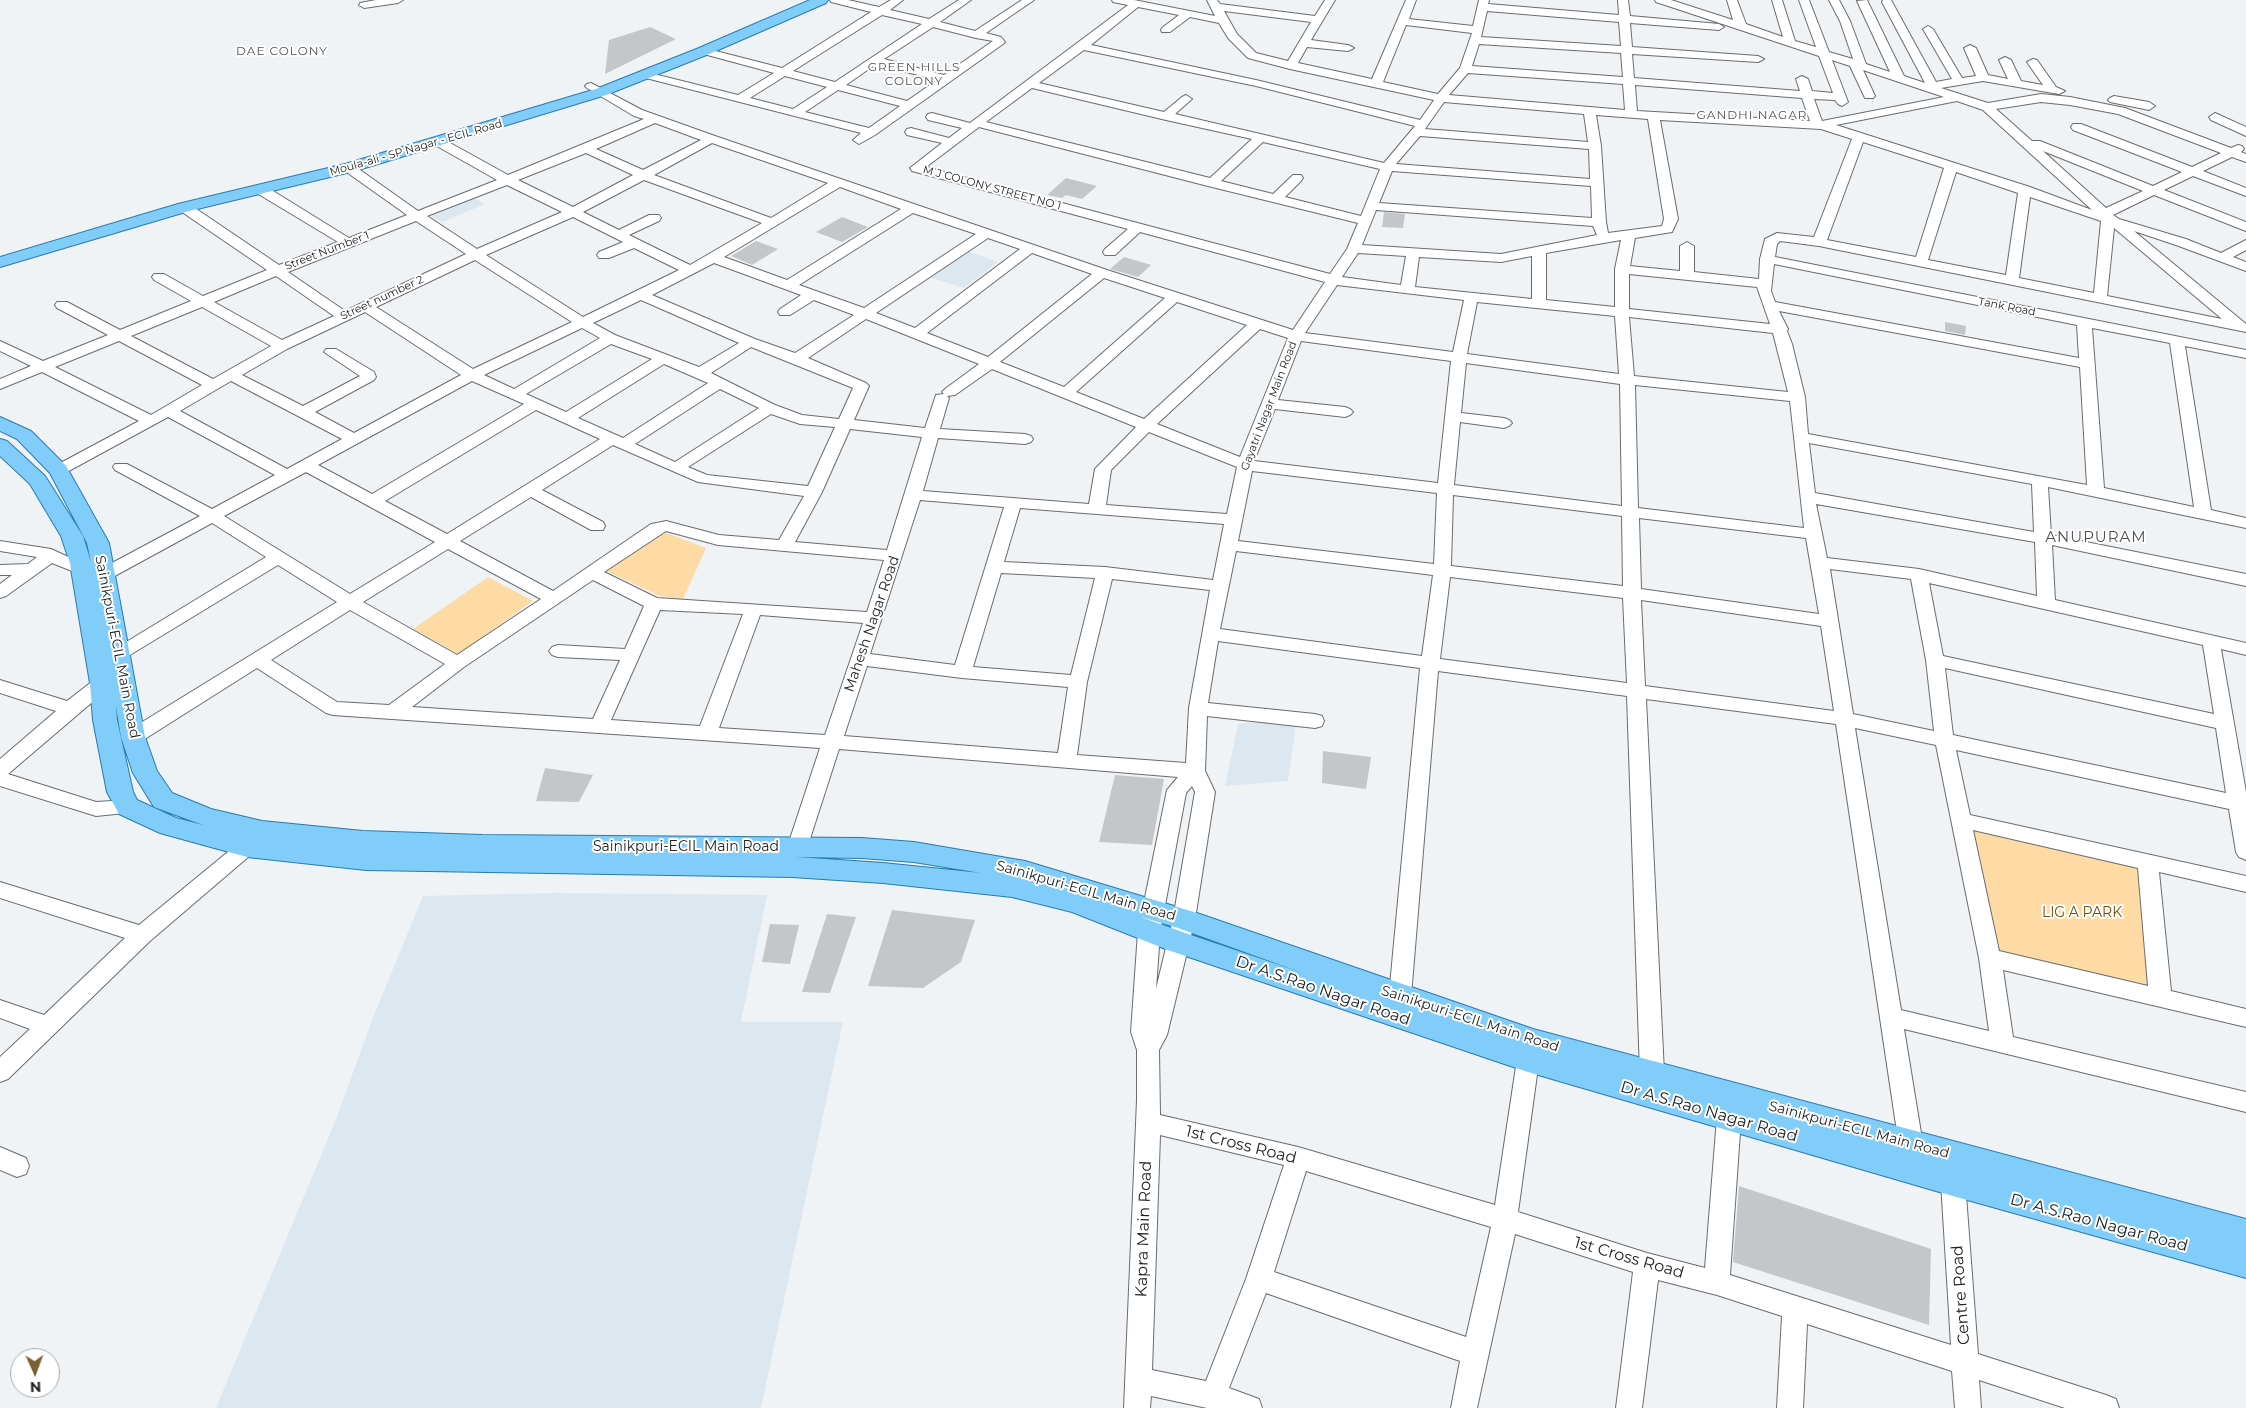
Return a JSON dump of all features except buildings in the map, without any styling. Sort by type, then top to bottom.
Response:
[{"type":"main road","name":"Moula-ali - SP Nagar - ECIL Road","points":[[0,262],[184,207],[349,168],[439,142],[596,89],[802,0]]},
{"type":"main road","name":"Moula-ali - SP Nagar - ECIL Road","points":[[0,252],[175,200],[376,154],[646,75],[704,52],[821,0]]},
{"type":"main road","name":"Sainikpuri-ECIL Main Road","points":[[0,423],[24,434],[59,470],[98,543],[94,572],[114,669],[145,773],[163,800],[206,817],[262,831],[370,841],[482,846],[862,848],[914,852],[1025,871],[1151,921]]},
{"type":"main road","name":"Sainikpuri-ECIL Main Road","points":[[0,445],[38,480],[94,572],[114,669],[105,720],[120,792],[128,807],[169,826],[246,847],[366,860],[792,867],[942,878],[1012,887],[1151,921]]},
{"type":"main road","points":[[1151,921],[1181,931]]},
{"type":"main road","name":"Sainikpuri-ECIL Main Road","points":[[1181,931],[1400,996],[1533,1041],[1911,1145],[2246,1234]]},
{"type":"main road","name":"Dr A.S.Rao Nagar Road","points":[[1181,931],[1528,1060],[2246,1264]]},
{"type":"street","points":[[364,6],[398,0]]},
{"type":"street","points":[[835,0],[997,39],[999,44],[859,140]]},
{"type":"street","points":[[740,99],[898,0]]},
{"type":"street","points":[[795,113],[966,0]]},
{"type":"street","points":[[976,35],[1029,0]]},
{"type":"street","points":[[1117,0],[1221,20]]},
{"type":"street","points":[[1256,84],[1285,64],[1305,43],[1308,30],[1319,20],[1330,0]]},
{"type":"street","points":[[1376,84],[1411,0]]},
{"type":"street","points":[[1552,14],[1554,0]]},
{"type":"street","points":[[1623,0],[1630,114]]},
{"type":"street","points":[[1660,0],[1928,86],[1987,107],[2108,217],[2242,324]]},
{"type":"street","points":[[1732,0],[1744,28]]},
{"type":"street","points":[[1777,0],[1790,42]]},
{"type":"street","points":[[1465,68],[1841,99],[1804,0]]},
{"type":"street","points":[[1834,0],[1845,21],[1869,96]]},
{"type":"street","points":[[1862,1],[1899,78]]},
{"type":"street","points":[[1887,2],[1900,24],[1928,86]]},
{"type":"street","name":"M J COLONY STREET NO 1","points":[[916,168],[1136,4]]},
{"type":"street","points":[[1213,4],[1319,20]]},
{"type":"street","points":[[1213,4],[1232,36],[1252,56],[1441,98],[1653,116],[1820,125],[2108,217],[2223,257],[2246,267]]},
{"type":"street","points":[[1483,4],[1552,14],[1623,21],[1744,28]]},
{"type":"street","name":"Gayatri Nagar Main Road","points":[[1181,931],[1204,792],[1195,771],[1198,708],[1210,634],[1245,465],[1296,336],[1332,279],[1354,249],[1364,220],[1387,167],[1420,128],[1465,68],[1477,35],[1483,4]]},
{"type":"street","points":[[1166,30],[1188,14]]},
{"type":"street","points":[[1402,21],[1477,35],[1626,50],[1758,59]]},
{"type":"street","points":[[1845,21],[1900,24]]},
{"type":"street","points":[[1928,29],[1958,80]]},
{"type":"street","points":[[1305,43],[1348,48]]},
{"type":"street","points":[[1082,46],[1256,84],[1420,128],[1596,146]]},
{"type":"street","points":[[1970,48],[1983,78]]},
{"type":"street","points":[[704,52],[910,104]]},
{"type":"street","points":[[873,60],[947,79]]},
{"type":"street","points":[[2004,60],[2016,83]]},
{"type":"street","points":[[2033,62],[2052,90]]},
{"type":"street","points":[[646,75],[871,132]]},
{"type":"street","points":[[1928,86],[1958,80],[1983,78],[2149,106]]},
{"type":"street","points":[[1802,79],[1820,125]]},
{"type":"street","points":[[1030,84],[1387,167],[1598,183]]},
{"type":"street","points":[[596,89],[620,104],[654,119],[1029,249],[1296,336],[1627,380],[1797,397]]},
{"type":"street","points":[[1820,125],[1956,97]]},
{"type":"street","points":[[1987,107],[2041,98],[2070,101],[2121,112],[2246,158]]},
{"type":"street","points":[[1166,116],[1186,99]]},
{"type":"street","points":[[1589,110],[1596,146],[1598,222],[1603,238]]},
{"type":"street","points":[[1354,249],[1489,258],[1539,252],[1603,238],[1659,232],[1667,229],[1670,224],[1653,116]]},
{"type":"street","points":[[932,117],[974,125],[1364,220]]},
{"type":"street","points":[[2215,117],[2246,132]]},
{"type":"street","name":"Street Number 1","points":[[0,384],[277,271],[586,149],[654,119]]},
{"type":"street","points":[[2078,127],[2246,192]]},
{"type":"street","points":[[911,132],[951,142]]},
{"type":"street","points":[[1819,242],[1859,137]]},
{"type":"street","points":[[1212,183],[1260,138]]},
{"type":"street","name":"Street number 2","points":[[59,470],[151,421],[282,346],[476,254],[572,213],[711,139]]},
{"type":"street","points":[[2024,139],[2246,227]]},
{"type":"street","points":[[439,142],[572,213],[690,270]]},
{"type":"street","points":[[2108,217],[2153,191],[2230,152],[2246,146]]},
{"type":"street","points":[[586,149],[643,174],[770,222]]},
{"type":"street","points":[[1921,262],[1951,166]]},
{"type":"street","points":[[349,168],[417,216],[610,338],[720,382],[770,408],[800,419],[931,433],[1025,440]]},
{"type":"street","points":[[903,175],[916,168]]},
{"type":"street","name":"M J COLONY STREET NO 1","points":[[916,168],[1332,279],[1471,298],[1781,329]]},
{"type":"street","points":[[1276,199],[1297,178]]},
{"type":"street","points":[[0,546],[36,551],[94,572],[212,515],[472,375],[641,295],[713,258],[770,222],[838,183]]},
{"type":"street","points":[[260,190],[348,243]]},
{"type":"street","points":[[2012,279],[2025,190]]},
{"type":"street","points":[[1370,206],[1598,222]]},
{"type":"street","points":[[184,207],[344,316]]},
{"type":"street","points":[[787,286],[911,208]]},
{"type":"street","points":[[2100,299],[2108,217]]},
{"type":"street","points":[[619,235],[654,218]]},
{"type":"street","points":[[1110,252],[1137,227]]},
{"type":"street","points":[[797,359],[985,234]]},
{"type":"street","points":[[1629,235],[1622,269],[1622,313],[1627,380],[1632,593],[1652,1073]]},
{"type":"street","points":[[1911,1145],[1830,621],[1807,497],[1797,397],[1789,355],[1781,329],[1765,297],[1764,284],[1770,242],[1777,237],[1819,242],[2012,279],[2100,299],[2242,324]]},
{"type":"street","points":[[604,255],[634,243]]},
{"type":"street","points":[[2223,257],[2246,244]]},
{"type":"street","points":[[1686,276],[1687,246]]},
{"type":"street","points":[[916,334],[1029,249]]},
{"type":"street","points":[[1539,252],[1539,304]]},
{"type":"street","points":[[1407,290],[1413,253]]},
{"type":"street","points":[[713,258],[866,314],[988,365],[1245,465],[1813,534]]},
{"type":"street","name":"Tank Road","points":[[1768,259],[2246,354]]},
{"type":"street","points":[[1622,269],[1764,284]]},
{"type":"street","name":"Mahesh Nagar Road","points":[[797,848],[895,556],[931,433],[946,395],[988,365],[1102,273]]},
{"type":"street","points":[[159,277],[282,346]]},
{"type":"street","points":[[641,295],[750,342],[858,384],[861,389],[843,424],[814,492],[784,547]]},
{"type":"street","points":[[785,312],[811,295]]},
{"type":"street","points":[[1065,394],[1176,296]]},
{"type":"street","points":[[1400,996],[1430,662],[1442,572],[1446,490],[1459,358],[1471,298]]},
{"type":"street","points":[[62,305],[212,385]]},
{"type":"street","points":[[1768,305],[2086,364]]},
{"type":"street","points":[[366,306],[472,375],[676,468],[704,479],[814,492]]},
{"type":"street","points":[[2084,322],[2096,492]]},
{"type":"street","points":[[1097,508],[1103,469],[1146,426],[1258,323]]},
{"type":"street","points":[[516,394],[610,338]]},
{"type":"street","points":[[2177,341],[2203,514]]},
{"type":"street","points":[[700,374],[750,342]]},
{"type":"street","points":[[0,344],[151,421]]},
{"type":"street","points":[[304,412],[370,377],[369,374],[331,352]]},
{"type":"street","points":[[567,418],[664,358]]},
{"type":"street","points":[[231,375],[352,438]]},
{"type":"street","points":[[133,737],[530,490],[720,382]]},
{"type":"street","points":[[373,501],[535,404]]},
{"type":"street","points":[[1269,404],[1345,412]]},
{"type":"street","points":[[676,468],[770,408]]},
{"type":"street","points":[[168,411],[286,474]]},
{"type":"street","points":[[1454,417],[1504,423]]},
{"type":"street","points":[[1801,437],[2040,481],[2246,523]]},
{"type":"street","points":[[305,465],[553,598]]},
{"type":"street","points":[[121,467],[212,515],[350,602],[458,664]]},
{"type":"street","points":[[2040,481],[2041,538],[2046,604]]},
{"type":"street","points":[[530,490],[597,526]]},
{"type":"street","points":[[914,496],[1097,508],[1234,520]]},
{"type":"street","points":[[1807,497],[2041,538],[2246,580]]},
{"type":"street","points":[[962,672],[1014,502]]},
{"type":"street","points":[[394,711],[458,664],[657,528],[666,526],[718,540],[895,556]]},
{"type":"street","points":[[1228,545],[1442,572],[1632,593],[1830,621]]},
{"type":"street","points":[[0,592],[50,556]]},
{"type":"street","points":[[0,770],[114,669],[279,558]]},
{"type":"street","points":[[1820,562],[1919,575],[2246,649]]},
{"type":"street","points":[[994,567],[1104,573],[1220,586]]},
{"type":"street","points":[[0,570],[31,570]]},
{"type":"street","points":[[591,572],[654,604],[874,618]]},
{"type":"street","points":[[1067,760],[1078,682],[1104,573]]},
{"type":"street","points":[[1919,575],[1935,660],[1944,739],[1990,958],[2002,1042]]},
{"type":"street","points":[[599,727],[654,604]]},
{"type":"street","points":[[707,732],[754,609]]},
{"type":"street","points":[[1210,634],[1845,719],[2242,804]]},
{"type":"street","points":[[2210,641],[2242,804],[2246,852]]},
{"type":"street","points":[[558,650],[631,656]]},
{"type":"street","points":[[861,659],[962,672],[1078,682]]},
{"type":"street","points":[[258,660],[333,708],[599,727],[707,732],[1195,771]]},
{"type":"street","points":[[1935,660],[2225,723]]},
{"type":"street","points":[[0,686],[70,709]]},
{"type":"street","points":[[1198,708],[1315,721]]},
{"type":"street","points":[[1151,921],[1177,790],[1195,771]]},
{"type":"street","points":[[0,779],[96,809],[128,807]]},
{"type":"street","points":[[1960,820],[2246,884]]},
{"type":"street","points":[[0,1072],[142,935],[246,847]]},
{"type":"street","points":[[2148,863],[2160,997]]},
{"type":"street","points":[[0,890],[142,935]]},
{"type":"street","name":"Kapra Main Road","points":[[1137,1408],[1148,1122],[1148,1050],[1142,1032],[1151,921]]},
{"type":"street","name":"Kapra Main Road","points":[[1148,1050],[1156,1035],[1181,931]]},
{"type":"street","points":[[1990,958],[2246,1018]]},
{"type":"street","points":[[0,1009],[48,1026]]},
{"type":"street","points":[[1891,1017],[2002,1042],[2246,1102]]},
{"type":"street","points":[[1464,1408],[1474,1353],[1502,1238],[1503,1220],[1528,1060]]},
{"type":"street","points":[[1717,1283],[1729,1118]]},
{"type":"street","name":"1st Cross Road","points":[[1148,1122],[1298,1158],[1428,1195],[1647,1265],[1717,1283],[2106,1408]]},
{"type":"street","points":[[1213,1396],[1259,1279],[1298,1158]]},
{"type":"street","name":"Centre Road","points":[[1953,1182],[1968,1408]]},
{"type":"street","points":[[1629,1408],[1647,1265]]},
{"type":"street","points":[[1259,1279],[1474,1353]]},
{"type":"street","points":[[1790,1408],[1795,1308]]},
{"type":"street","points":[[1138,1380],[1213,1396],[1248,1408]]},
{"type":"shaded area","points":[[474,198],[485,204],[442,222],[431,216]]},
{"type":"shaded area","points":[[967,251],[998,262],[964,288],[929,277]]},
{"type":"shaded area","points":[[1297,719],[1288,781],[1225,786],[1238,724]]},
{"type":"shaded area","points":[[555,893],[767,895],[741,1022],[843,1022],[761,1408],[216,1408],[337,1117],[372,1020],[423,896]]},
{"type":"green space","points":[[661,531],[706,548],[683,599],[660,596],[604,570]]},
{"type":"green space","points":[[488,577],[533,601],[458,654],[413,629]]},
{"type":"green space","name":"LIG A PARK","points":[[1969,829],[2141,866],[2152,991],[1998,954]]},
{"type":"district","name":"DAE COLONY","points":[[282,51]]},
{"type":"district","name":"GREEN HILLS COLONY","points":[[914,74]]},
{"type":"district","name":"GANDHI NAGAR","points":[[1752,115]]},
{"type":"district","name":"ANUPURAM","points":[[2096,538]]}]
